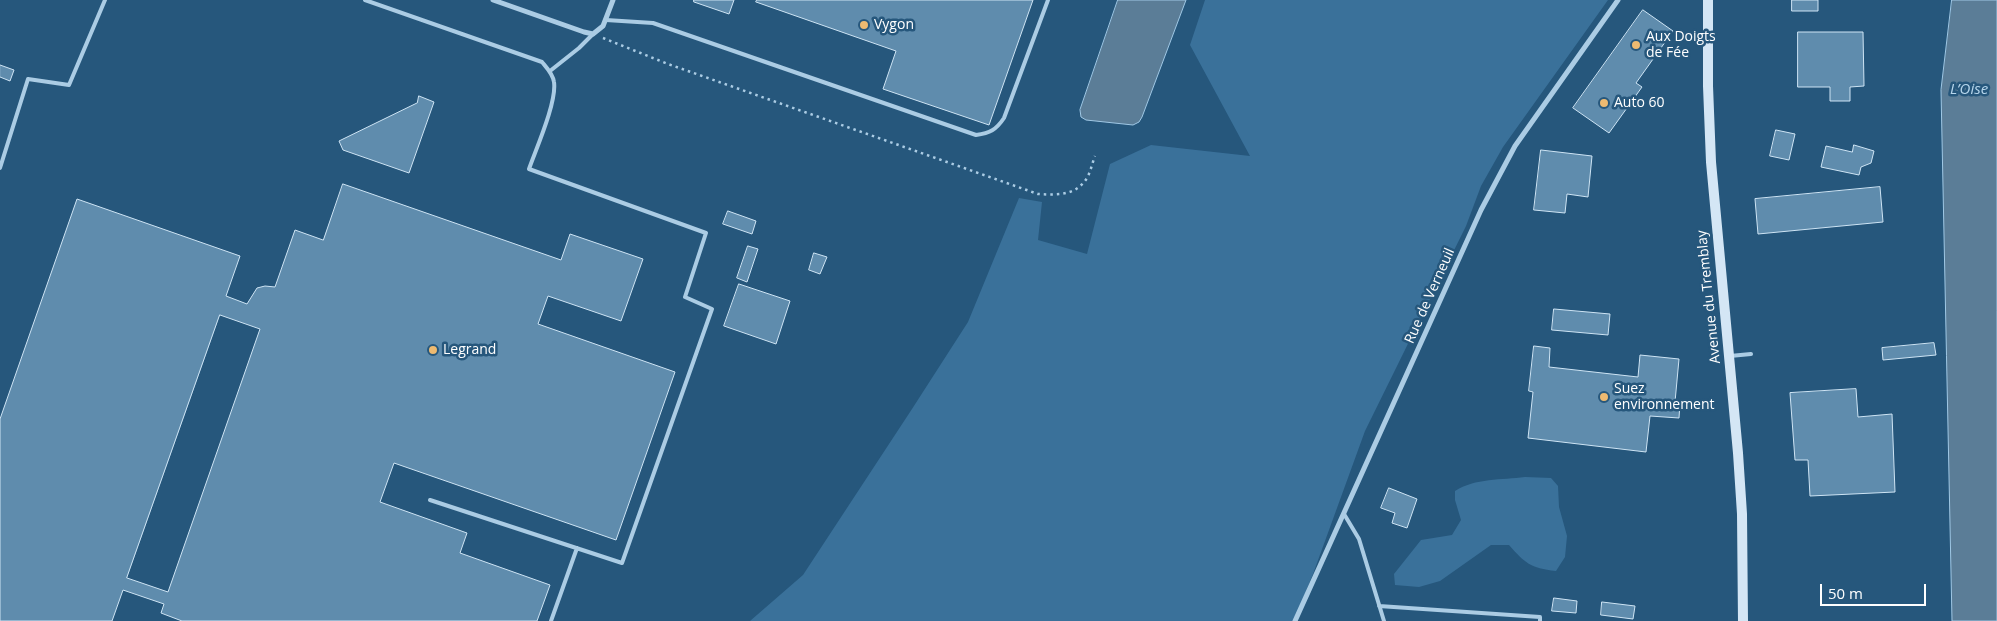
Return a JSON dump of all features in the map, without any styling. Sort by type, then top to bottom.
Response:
[{"type":"main road","name":"Avenue du Tremblay","points":[[1708,0],[1707,62],[1711,162],[1740,472],[1744,621]]},
{"type":"street","points":[[493,0],[593,34],[600,30],[606,20],[613,0]]},
{"type":"street","name":"Rue de Verneuil","points":[[1296,621],[1481,210],[1502,169],[1526,130],[1618,0]]},
{"type":"lane","points":[[0,168],[28,79],[69,85],[106,0]]},
{"type":"lane","points":[[365,0],[542,62],[550,71],[554,82],[554,97],[529,169],[706,233],[685,296],[712,309],[622,563],[430,500]]},
{"type":"lane","points":[[606,20],[653,23],[976,135],[989,133],[1004,118],[1048,0]]},
{"type":"lane","points":[[550,71],[593,34]]},
{"type":"lane","points":[[1729,356],[1751,354]]},
{"type":"lane","points":[[1343,513],[1359,539],[1384,621]]},
{"type":"lane","points":[[551,621],[577,548]]},
{"type":"lane","points":[[1379,606],[1540,617],[1540,621]]},
{"type":"path","points":[[593,34],[668,64],[1038,194],[1056,196],[1072,191],[1085,182],[1095,156]]},
{"type":"shaded area","points":[[1205,0],[1608,0],[1503,147],[1481,186],[1466,226],[1365,431],[1294,621],[750,621],[803,575],[968,322],[1019,198],[1042,202],[1038,240],[1087,254],[1110,164],[1151,145],[1250,156],[1190,45]]},
{"type":"shaded area","points":[[1525,477],[1551,478],[1558,486],[1559,507],[1567,536],[1565,557],[1556,571],[1529,564],[1509,545],[1491,545],[1440,581],[1419,587],[1395,585],[1394,574],[1421,540],[1452,535],[1461,520],[1455,500],[1455,491],[1471,484],[1489,480]]},
{"type":"water","points":[[1118,0],[1186,0],[1142,117],[1139,122],[1133,125],[1086,120],[1081,117],[1080,110]]},
{"type":"water","name":"L’Oise","points":[[1952,0],[1997,0],[1997,621],[1952,621],[1941,90]]},
{"type":"building","points":[[694,0],[734,0],[729,14],[694,2]]},
{"type":"building","points":[[757,0],[1033,0],[989,125],[883,89],[896,51],[756,2]]},
{"type":"building","points":[[1792,0],[1818,0],[1818,11],[1792,11]]},
{"type":"building","points":[[1643,10],[1673,31],[1636,83],[1642,87],[1609,133],[1573,108]]},
{"type":"building","points":[[1798,32],[1863,32],[1864,86],[1850,87],[1850,101],[1830,101],[1830,87],[1798,87]]},
{"type":"building","points":[[0,65],[14,70],[10,81],[0,77]]},
{"type":"building","points":[[419,96],[434,102],[409,173],[343,150],[339,141],[417,103]]},
{"type":"building","points":[[1776,130],[1795,134],[1789,160],[1770,156]]},
{"type":"building","points":[[1854,145],[1874,151],[1871,163],[1861,167],[1859,175],[1821,167],[1826,146],[1852,152]]},
{"type":"building","points":[[1541,150],[1592,156],[1588,197],[1567,194],[1565,213],[1534,210]]},
{"type":"building","name":"Legrand","points":[[343,184],[561,260],[570,234],[643,259],[621,321],[548,296],[538,324],[675,372],[616,540],[394,463],[380,502],[467,533],[460,553],[550,585],[537,621],[182,621],[161,613],[164,604],[123,590],[112,621],[0,621],[0,419],[77,199],[240,256],[226,296],[247,304],[257,288],[265,286],[275,287],[295,230],[323,240]],"holes":[[[220,315],[260,329],[168,592],[127,578]]]},
{"type":"building","points":[[1880,187],[1883,222],[1758,234],[1755,199]]},
{"type":"building","points":[[728,211],[756,221],[752,234],[723,224]]},
{"type":"building","points":[[748,246],[758,249],[747,282],[737,278]]},
{"type":"building","points":[[814,253],[827,257],[820,274],[809,270]]},
{"type":"building","points":[[739,284],[790,301],[776,344],[724,326]]},
{"type":"building","points":[[1554,309],[1610,314],[1608,335],[1552,330]]},
{"type":"building","points":[[1934,343],[1936,355],[1883,360],[1882,348]]},
{"type":"building","name":"Suez environnement","points":[[1534,346],[1550,348],[1549,367],[1638,377],[1640,355],[1679,359],[1675,402],[1680,403],[1679,418],[1650,416],[1646,452],[1528,438],[1533,392],[1529,391]]},
{"type":"building","points":[[1856,389],[1858,417],[1892,414],[1895,492],[1810,496],[1808,460],[1795,460],[1790,393]]},
{"type":"building","points":[[1389,488],[1417,499],[1407,528],[1392,523],[1395,513],[1381,508]]},
{"type":"building","points":[[1554,598],[1577,601],[1576,613],[1552,611]]},
{"type":"building","points":[[1602,602],[1635,606],[1633,619],[1601,615]]},
{"type":"place","name":"Vygon","points":[[864,25]]},
{"type":"place","name":"Aux Doigts de Fée","points":[[1636,45]]},
{"type":"place","name":"Auto 60","points":[[1604,103]]},
{"type":"place","name":"Legrand","points":[[433,350]]},
{"type":"place","name":"Suez environnement","points":[[1604,397]]}]
